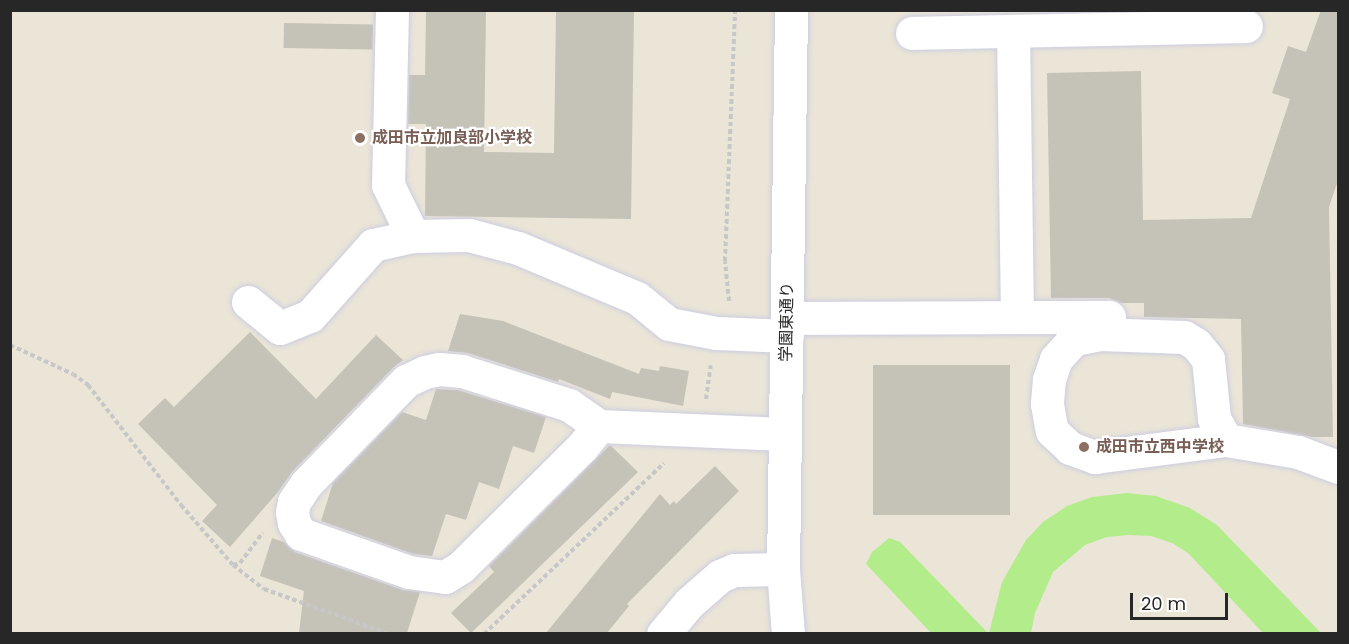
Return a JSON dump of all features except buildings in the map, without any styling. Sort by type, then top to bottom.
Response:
[{"type":"street","points":[[393,10],[388,185],[414,236]]},
{"type":"street","name":"学園東通り","points":[[788,633],[783,569],[791,10]]},
{"type":"street","points":[[912,33],[1246,27]]},
{"type":"street","points":[[1013,31],[1017,317]]},
{"type":"street","points":[[248,302],[280,328],[310,316],[373,245],[414,236],[469,235],[518,248],[637,298],[669,324],[716,333],[787,327],[1017,317],[1130,317]]},
{"type":"street","points":[[1226,440],[1214,418],[1208,359],[1196,344],[1184,337],[1100,334],[1074,339],[1056,359],[1049,379],[1047,404],[1052,431],[1070,448],[1095,457],[1226,440],[1298,452],[1338,467]]},
{"type":"street","points":[[600,426],[582,447],[461,567],[445,577],[409,572],[301,534],[294,523],[292,512],[294,502],[306,484],[406,381],[425,372],[439,369],[462,371],[569,405],[600,426],[701,428],[785,434]]},
{"type":"street","points":[[663,633],[689,603],[720,576],[734,570],[783,569]]},
{"type":"path","points":[[701,428],[716,333],[729,306],[725,261],[735,10]]},
{"type":"path","points":[[10,345],[73,374],[88,385],[181,505],[233,565],[264,589],[389,633]]},
{"type":"path","points":[[484,633],[665,462]]},
{"type":"green space","points":[[1127,493],[1156,496],[1190,508],[1217,525],[1321,633],[1263,633],[1188,553],[1172,543],[1151,536],[1128,535],[1107,537],[1085,545],[1053,572],[1035,613],[1031,633],[989,633],[1002,582],[1026,540],[1043,522],[1067,506],[1092,497]]},
{"type":"green space","points":[[889,538],[900,542],[988,633],[931,633],[866,564],[872,552]]},
{"type":"place","name":"成田市立加良部小学校","points":[[360,138]]},
{"type":"place","name":"成田市立西中学校","points":[[1084,447]]}]
